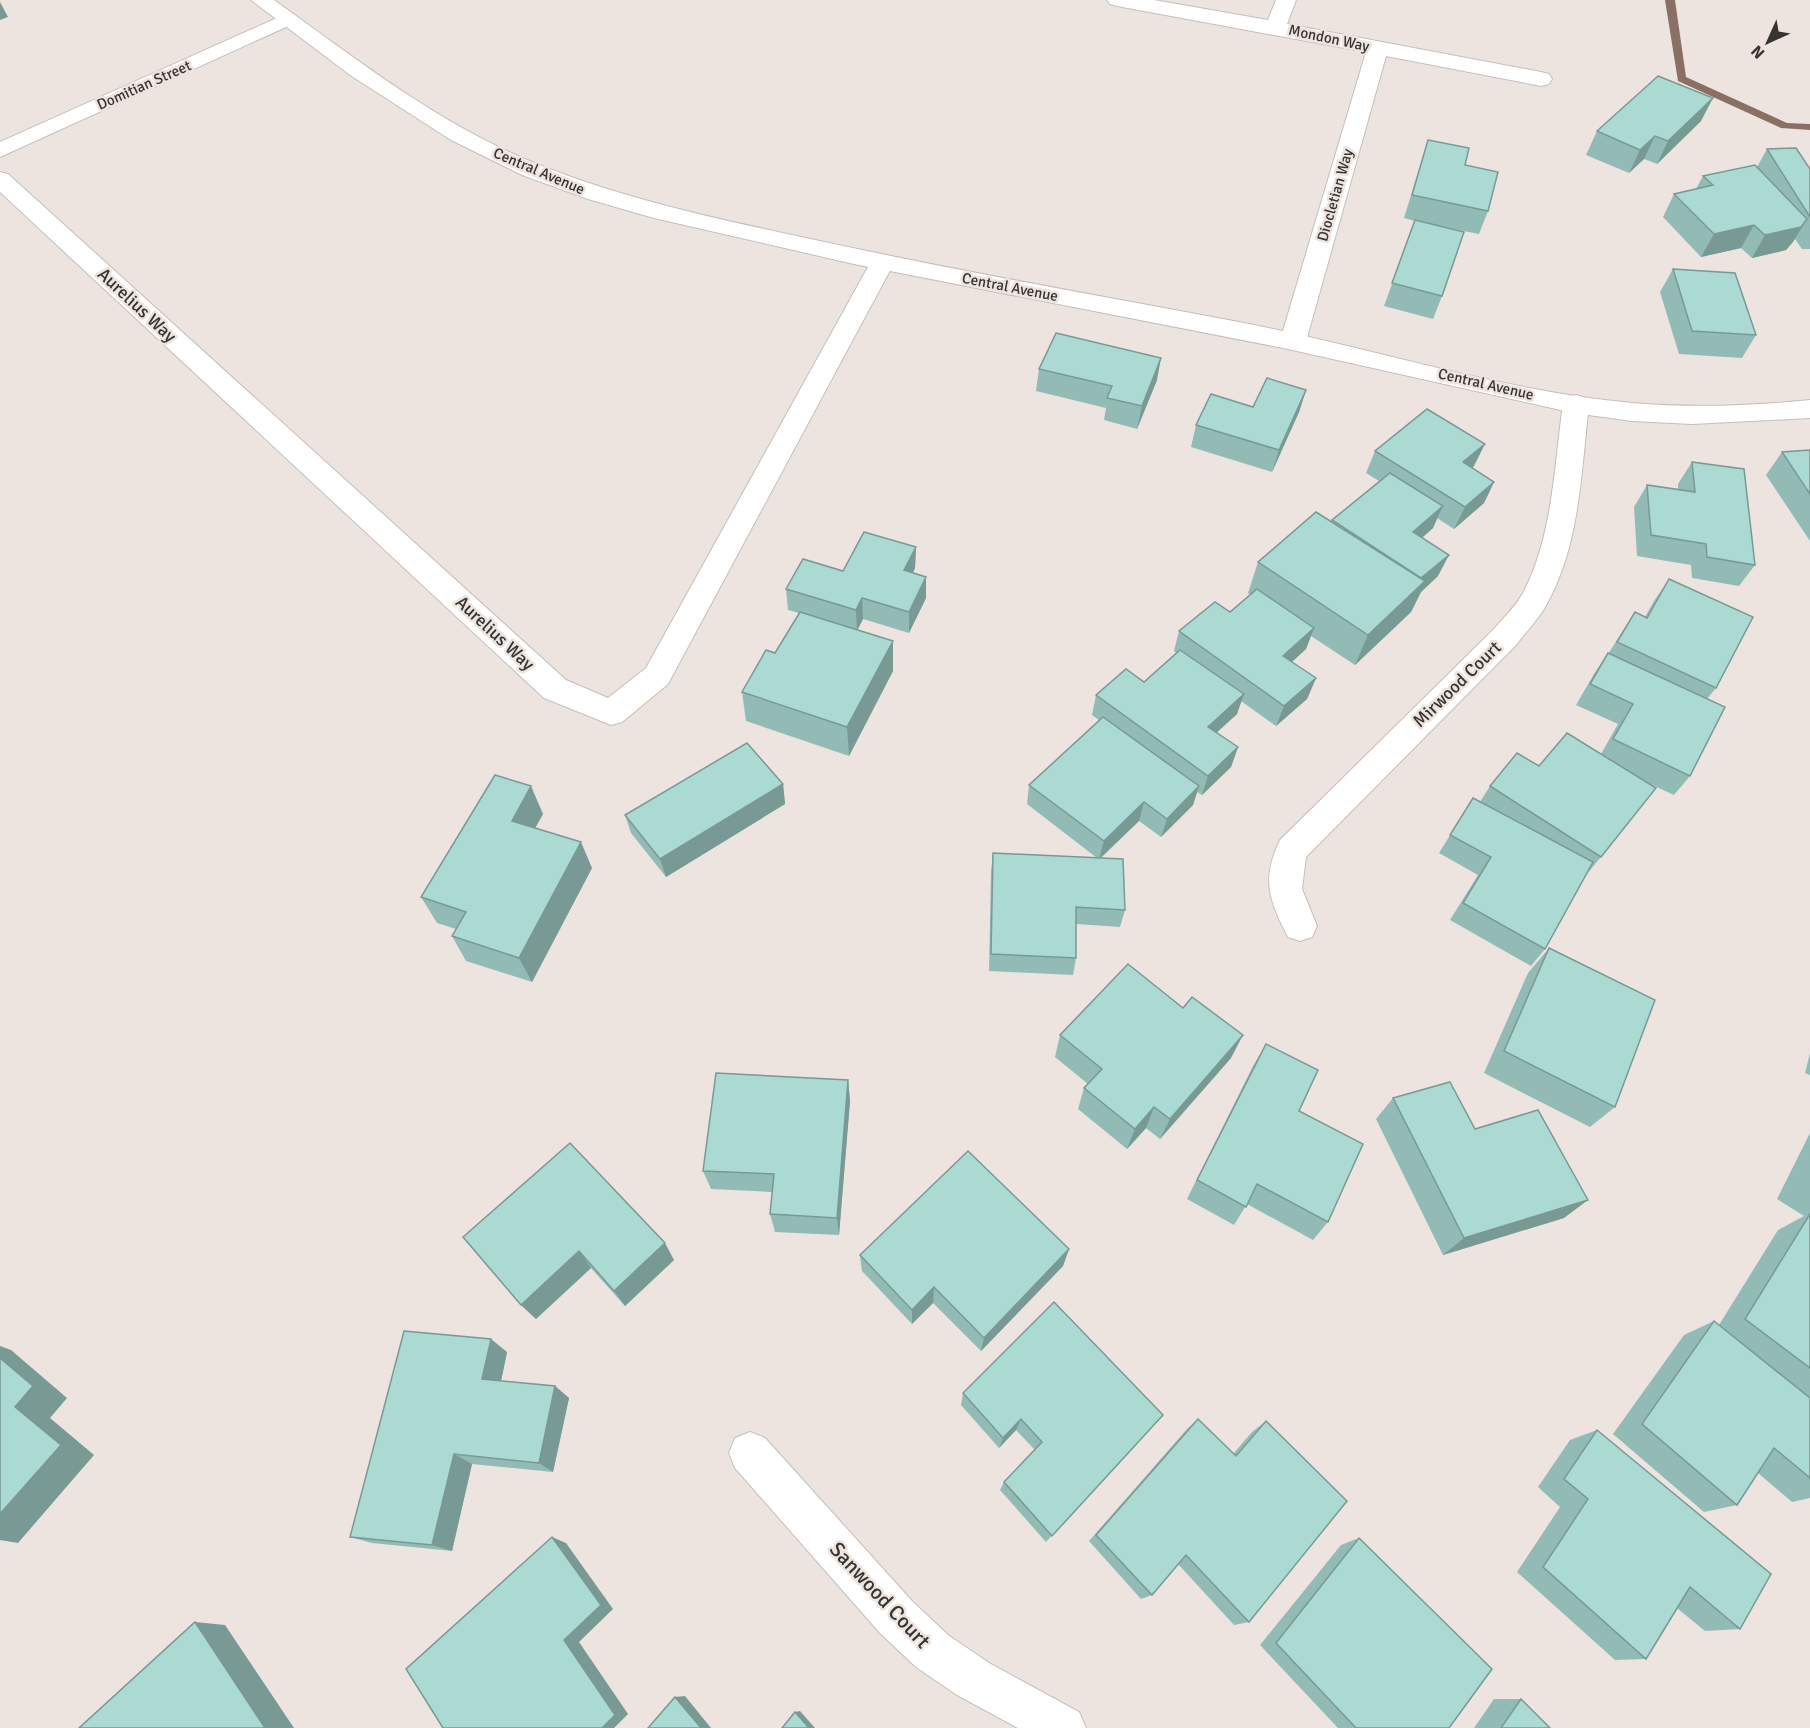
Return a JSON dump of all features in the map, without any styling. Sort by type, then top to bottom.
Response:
[{"type":"street","name":"Central Avenue","points":[[261,0],[422,112],[466,139],[527,169],[597,195],[674,216],[882,262],[1293,341],[1576,404],[1651,412],[1718,415],[1810,409]]},
{"type":"street","name":"Mondon Way","points":[[1117,0],[1276,26],[1377,49],[1541,79]]},
{"type":"street","points":[[1276,26],[1286,0]]},
{"type":"street","name":"Domitian Street","points":[[0,150],[288,19]]},
{"type":"street","name":"Diocletian Way","points":[[1293,341],[1377,49]]},
{"type":"street","name":"Aurelius Way","points":[[0,179],[555,689],[611,713],[657,676],[882,262]]},
{"type":"street","name":"Mirwood Court","points":[[1300,926],[1289,906],[1283,875],[1292,850],[1505,637],[1536,598],[1554,549],[1564,499],[1576,404]]},
{"type":"street","name":"Sanwood Court","points":[[750,1453],[896,1617],[932,1651],[973,1679],[1063,1728]]},
{"type":"building","points":[[1658,76],[1713,98],[1668,141],[1655,136],[1640,150],[1597,131]]},
{"type":"building","points":[[1428,140],[1469,148],[1465,165],[1498,172],[1488,211],[1412,195]]},
{"type":"building","points":[[1796,148],[1810,169],[1810,217],[1767,149]]},
{"type":"building","points":[[1755,165],[1807,219],[1801,227],[1765,235],[1754,225],[1714,234],[1674,194],[1713,185],[1703,176]]},
{"type":"building","points":[[1415,220],[1464,232],[1442,296],[1392,283]]},
{"type":"building","points":[[1673,269],[1735,273],[1756,335],[1692,331]]},
{"type":"building","points":[[1056,333],[1161,358],[1142,406],[1107,398],[1112,386],[1039,369]]},
{"type":"building","points":[[1267,378],[1306,390],[1279,450],[1196,425],[1211,394],[1253,407]]},
{"type":"building","points":[[1427,409],[1485,444],[1463,462],[1494,482],[1465,507],[1375,451]]},
{"type":"building","points":[[1810,450],[1810,494],[1782,452]]},
{"type":"building","points":[[1692,462],[1744,469],[1755,565],[1707,557],[1706,544],[1651,535],[1647,485],[1695,492]]},
{"type":"building","points":[[1390,473],[1443,506],[1413,532],[1449,555],[1421,578],[1332,520]]},
{"type":"building","points":[[1316,512],[1425,581],[1368,635],[1258,562]]},
{"type":"building","points":[[864,532],[916,547],[904,570],[926,577],[909,612],[862,598],[856,610],[786,589],[803,559],[843,571]]},
{"type":"building","points":[[1669,579],[1753,617],[1716,688],[1617,642],[1635,612],[1647,618]]},
{"type":"building","points":[[1257,589],[1314,628],[1283,656],[1316,678],[1284,706],[1179,631],[1215,602],[1230,612]]},
{"type":"building","points":[[800,612],[893,641],[847,727],[742,692],[766,650],[775,653]]},
{"type":"building","points":[[1180,650],[1244,694],[1208,727],[1238,747],[1208,776],[1096,695],[1126,669],[1144,682]]},
{"type":"building","points":[[1608,653],[1725,707],[1690,776],[1613,739],[1633,704],[1590,684]]},
{"type":"building","points":[[1103,717],[1199,786],[1167,819],[1144,802],[1104,841],[1029,785]]},
{"type":"building","points":[[1567,733],[1656,788],[1601,857],[1490,786],[1517,753],[1539,766]]},
{"type":"building","points":[[747,743],[783,784],[660,859],[625,815]]},
{"type":"building","points":[[495,775],[531,786],[512,821],[581,842],[519,958],[452,936],[466,912],[421,897]]},
{"type":"building","points":[[1473,798],[1593,862],[1545,949],[1463,903],[1491,857],[1450,835]]},
{"type":"building","points":[[993,853],[1123,859],[1125,910],[1076,907],[1076,958],[991,954]]},
{"type":"building","points":[[1549,948],[1655,1000],[1615,1107],[1504,1051]]},
{"type":"building","points":[[1128,964],[1183,1008],[1192,997],[1243,1035],[1170,1119],[1154,1107],[1135,1129],[1084,1088],[1102,1069],[1060,1035]]},
{"type":"building","points":[[1266,1044],[1318,1070],[1299,1111],[1363,1144],[1328,1222],[1257,1184],[1246,1207],[1197,1180]]},
{"type":"building","points":[[716,1073],[848,1080],[837,1218],[770,1214],[774,1174],[703,1171]]},
{"type":"building","points":[[1450,1082],[1475,1129],[1538,1110],[1588,1200],[1464,1238],[1393,1098]]},
{"type":"building","points":[[570,1143],[665,1243],[614,1291],[579,1251],[521,1305],[463,1237]]},
{"type":"building","points":[[968,1151],[1069,1249],[984,1338],[934,1287],[912,1310],[860,1255]]},
{"type":"building","points":[[1810,1214],[1810,1368],[1745,1319]]},
{"type":"building","points":[[1054,1302],[1163,1415],[1052,1536],[1004,1482],[1042,1442],[1021,1419],[1003,1438],[963,1393]]},
{"type":"building","points":[[1714,1321],[1810,1398],[1810,1478],[1774,1448],[1737,1505],[1642,1424]]},
{"type":"building","points":[[404,1331],[491,1339],[482,1379],[555,1386],[539,1463],[454,1454],[432,1545],[350,1537]]},
{"type":"building","points":[[0,1358],[33,1386],[15,1407],[61,1445],[0,1514]]},
{"type":"building","points":[[1198,1419],[1236,1456],[1266,1421],[1347,1501],[1249,1622],[1186,1555],[1152,1595],[1096,1535]]},
{"type":"building","points":[[1597,1430],[1771,1574],[1740,1629],[1690,1587],[1646,1659],[1543,1567],[1588,1499],[1564,1479]]},
{"type":"building","points":[[552,1537],[601,1605],[564,1640],[615,1715],[602,1728],[443,1728],[406,1669]]},
{"type":"building","points":[[1359,1538],[1492,1669],[1449,1728],[1356,1728],[1276,1643]]},
{"type":"building","points":[[195,1622],[265,1728],[79,1728]]},
{"type":"building","points":[[675,1697],[701,1728],[648,1728]]},
{"type":"building","points":[[1521,1699],[1550,1728],[1501,1728]]},
{"type":"building","points":[[795,1712],[809,1728],[782,1728]]},
{"type":"waterway","points":[[1670,0],[1681,79],[1785,126],[1810,127]]}]
